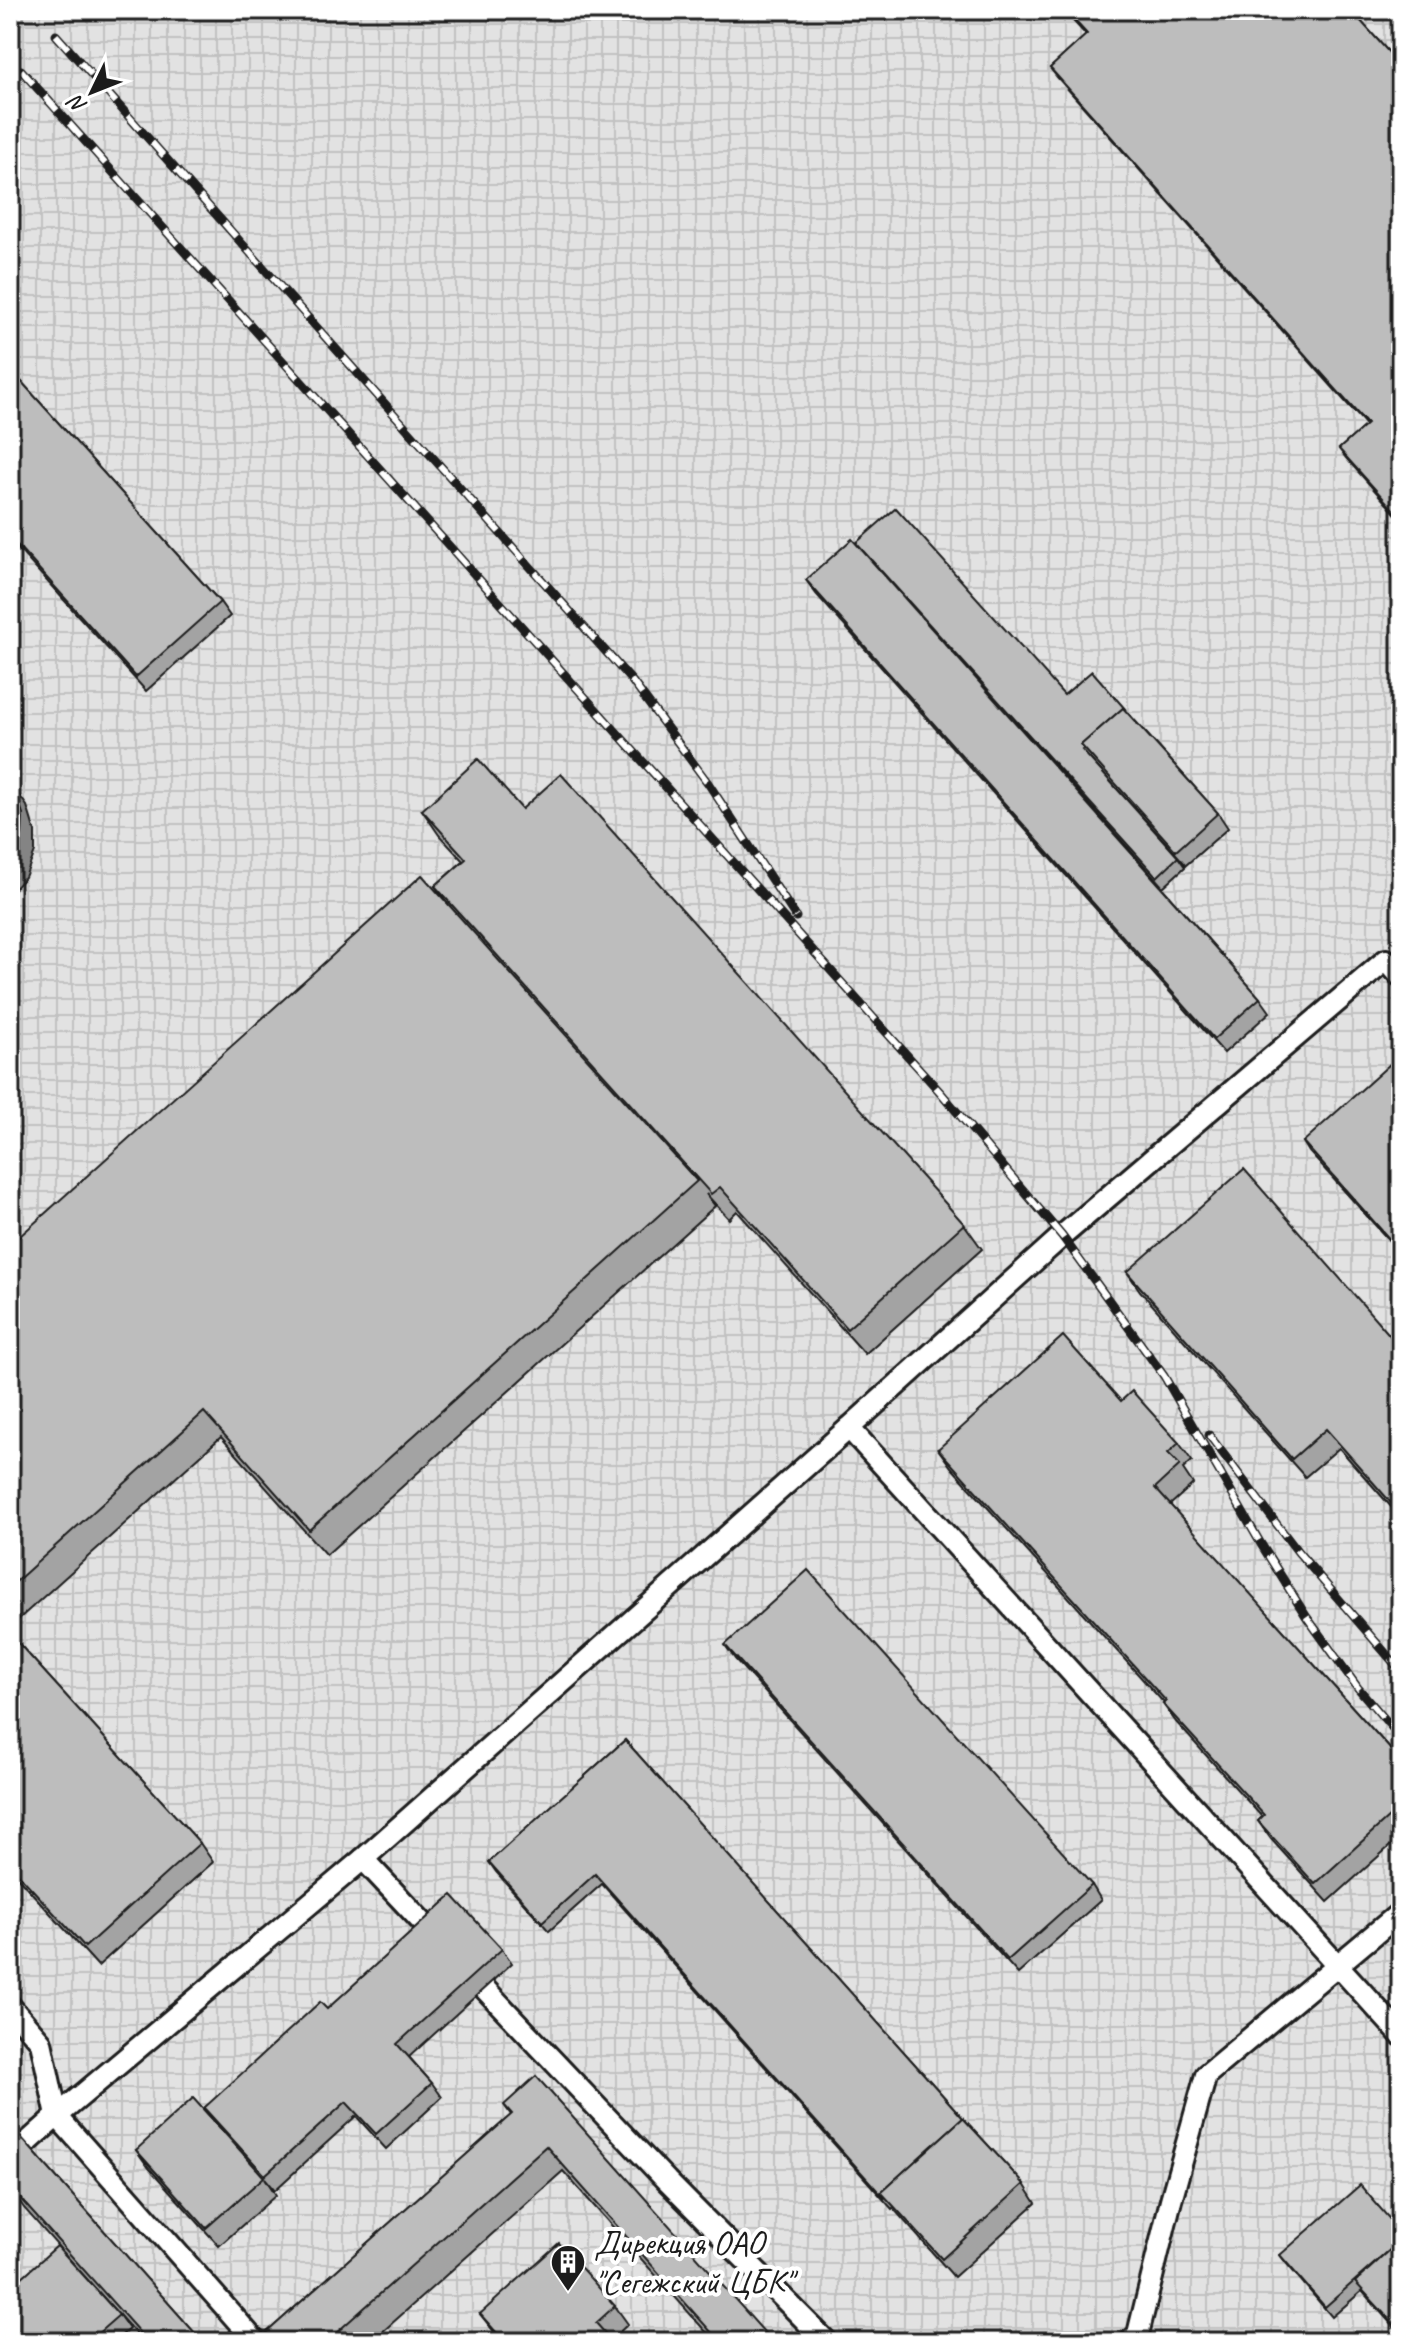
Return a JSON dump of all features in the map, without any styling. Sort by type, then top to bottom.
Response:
[{"type":"lane","points":[[10,2158],[363,1859],[1062,1236],[1393,954],[1401,977]]},
{"type":"lane","points":[[849,1428],[1401,2035]]},
{"type":"lane","points":[[363,1859],[667,2181],[827,2342]]},
{"type":"lane","points":[[1135,2339],[1206,2075],[1401,1912]]},
{"type":"lane","points":[[10,2006],[41,2042],[57,2116],[256,2342]]},
{"type":"shaded area","points":[[10,10],[1401,10],[1401,2342],[10,2342]]},
{"type":"building","points":[[1065,10],[1351,10],[1401,66],[1401,518],[1339,449],[1367,424],[1050,68],[1087,34]]},
{"type":"building","points":[[10,369],[220,602],[136,677],[10,537]]},
{"type":"building","points":[[896,508],[1064,695],[1092,671],[1126,710],[1123,708],[1081,745],[1082,750],[1178,857],[1157,877],[856,543]]},
{"type":"building","points":[[852,539],[1260,998],[1214,1039],[806,580]]},
{"type":"building","points":[[1123,708],[1218,813],[1176,851],[1081,745]]},
{"type":"building","points":[[478,759],[522,809],[561,774],[964,1224],[847,1329],[720,1187],[711,1194],[435,886],[466,859],[422,810]]},
{"type":"building","points":[[10,783],[23,814],[22,834],[10,861]]},
{"type":"building","points":[[422,875],[697,1181],[309,1530],[204,1412],[10,1587],[10,1245]]},
{"type":"building","points":[[1390,1064],[1401,1077],[1401,1252],[1303,1142]]},
{"type":"building","points":[[1244,1169],[1401,1348],[1401,1514],[1326,1429],[1292,1459],[1127,1272]]},
{"type":"building","points":[[1063,1336],[1121,1401],[1132,1391],[1179,1443],[1168,1453],[1180,1465],[1155,1488],[1401,1761],[1401,1806],[1315,1884],[1258,1821],[1264,1815],[1163,1704],[1166,1701],[938,1449]]},
{"type":"building","points":[[808,1570],[1092,1885],[1008,1960],[725,1645]]},
{"type":"building","points":[[10,1634],[200,1843],[85,1947],[10,1865]]},
{"type":"building","points":[[625,1740],[963,2118],[881,2192],[885,2199],[595,1874],[542,1922],[489,1862]]},
{"type":"building","points":[[452,1895],[502,1949],[397,2044],[432,2083],[376,2134],[346,2102],[265,2175],[204,2108],[320,2002],[327,2009]]},
{"type":"building","points":[[1401,1966],[1401,1984],[1392,1974]]},
{"type":"building","points":[[536,2076],[773,2342],[720,2342],[546,2146],[326,2342],[256,2342],[512,2114],[504,2105]]},
{"type":"building","points":[[193,2098],[264,2177],[206,2228],[136,2150]]},
{"type":"building","points":[[963,2118],[1024,2184],[942,2259],[881,2192]]},
{"type":"building","points":[[10,2125],[203,2342],[148,2342],[10,2187]]},
{"type":"building","points":[[1360,2185],[1401,2232],[1401,2240],[1325,2307],[1280,2255]]},
{"type":"building","points":[[1401,2240],[1401,2332],[1355,2282]]},
{"type":"building","name":"Дирекция ОАО \"Сегежский ЦБК\"","points":[[559,2243],[615,2306],[596,2323],[613,2342],[505,2342],[480,2314]]},
{"type":"building","points":[[57,2246],[119,2315],[88,2342],[10,2342],[10,2288]]},
{"type":"railway","points":[[56,35],[632,681],[708,783],[796,917]]},
{"type":"railway","points":[[21,70],[941,1093],[1062,1236],[1164,1376],[1306,1616],[1358,1688],[1401,1738]]},
{"type":"railway","points":[[1209,1435],[1298,1552],[1401,1671]]},
{"type":"place","name":"Дирекция ОАО \"Сегежский ЦБК\"","points":[[568,2293]]}]
